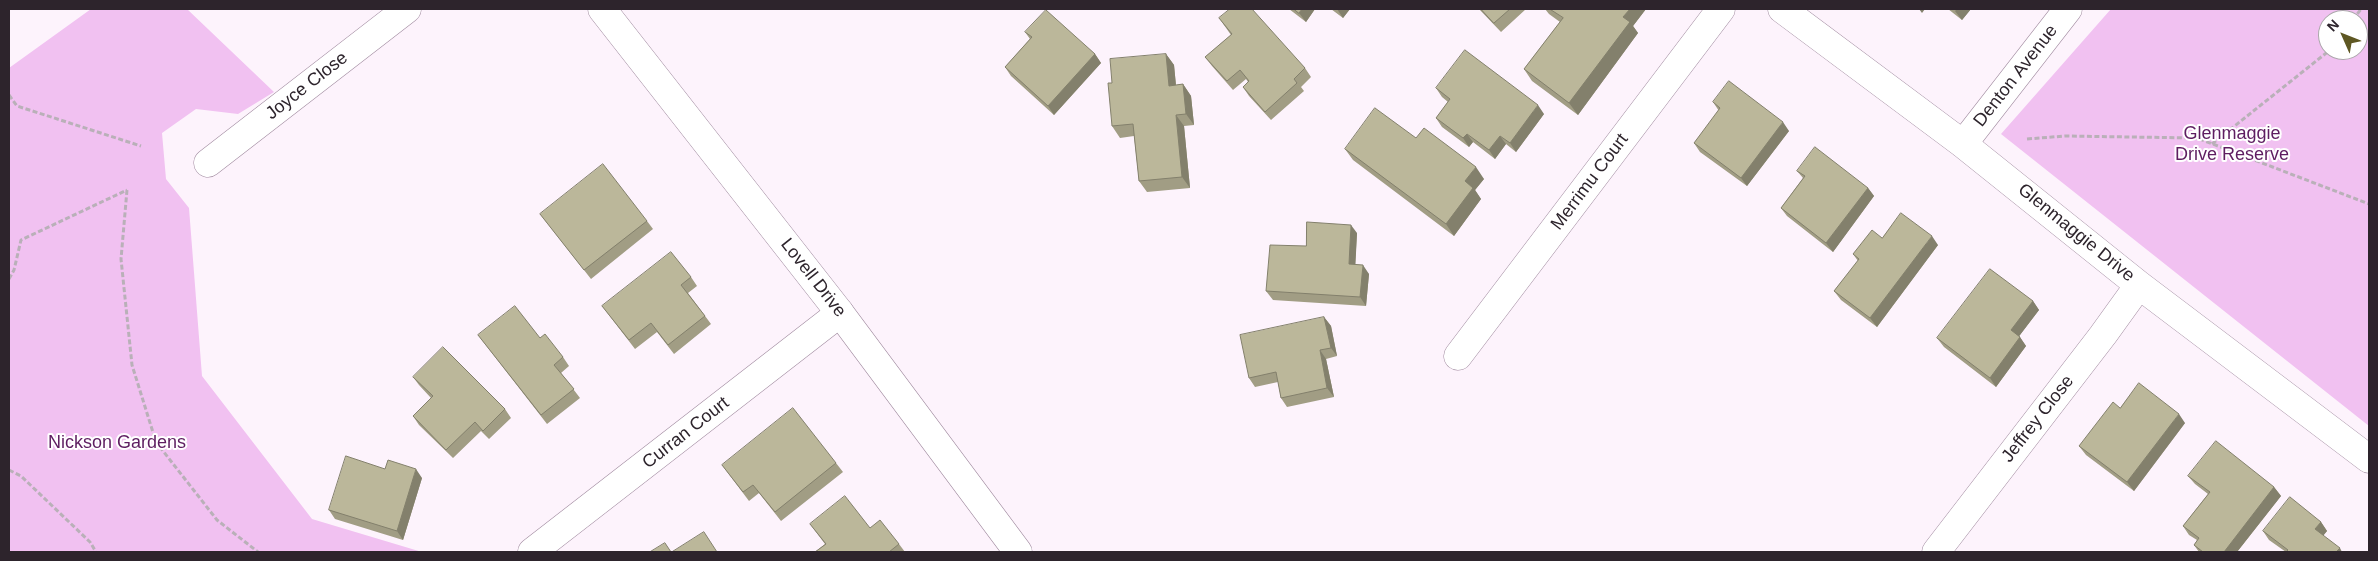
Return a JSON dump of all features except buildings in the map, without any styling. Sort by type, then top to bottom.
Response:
[{"type":"street","name":"Joyce Close","points":[[208,163],[407,9]]},
{"type":"street","name":"Lovell Drive","points":[[602,9],[840,313],[1018,552]]},
{"type":"street","name":"Merrimu Court","points":[[1458,356],[1721,9]]},
{"type":"street","name":"Glenmaggie Drive","points":[[1782,9],[1964,144],[2139,285],[2369,459]]},
{"type":"street","name":"Denton Avenue","points":[[1964,144],[2068,9]]},
{"type":"street","name":"Jeffrey Close","points":[[1936,552],[2103,335],[2139,285]]},
{"type":"street","name":"Curran Court","points":[[532,552],[840,313]]},
{"type":"path","points":[[2212,144],[2318,60]]},
{"type":"path","points":[[9,95],[17,106],[74,122],[141,146]]},
{"type":"path","points":[[2028,139],[2065,136],[2197,138],[2369,204]]},
{"type":"path","points":[[9,279],[14,270],[21,240],[127,190],[120,259],[131,356],[156,442],[218,520],[258,552]]},
{"type":"path","points":[[9,470],[21,476],[90,542],[96,552]]},
{"type":"green space","name":"Nickson Gardens","points":[[91,9],[187,9],[274,92],[238,114],[196,109],[162,133],[166,179],[189,208],[202,376],[312,519],[422,552],[9,552],[9,68]]},
{"type":"green space","name":"Glenmaggie Drive Reserve","points":[[2111,9],[2369,9],[2369,426],[2001,134]]}]
